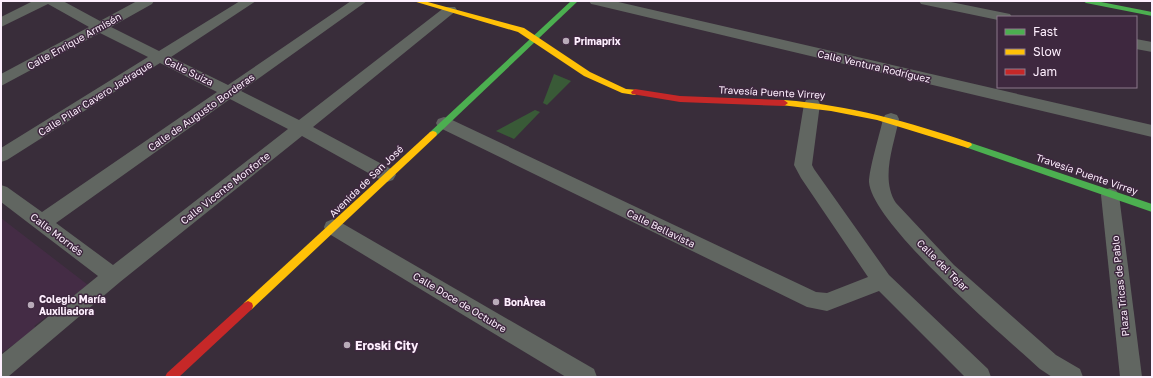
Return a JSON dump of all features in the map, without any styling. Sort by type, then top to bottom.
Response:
[{"type":"street","points":[[1,23],[44,1]]},
{"type":"street","name":"Calle Suiza","points":[[53,1],[100,27],[301,128],[387,175]]},
{"type":"street","name":"Calle Enrique Armisén","points":[[1,81],[147,1]]},
{"type":"street","name":"Calle Pilar Cavero Jadraque","points":[[1,156],[249,1]]},
{"type":"street","name":"Calle de Augusto Borderas","points":[[41,223],[360,1]]},
{"type":"street","name":"Travesía Puente Virrey","points":[[416,1],[521,30],[587,74],[631,92],[684,99],[812,104],[861,112],[891,119],[1110,195],[1152,208]]},
{"type":"street","name":"Avenida de San José","points":[[172,377],[575,1]]},
{"type":"street","name":"Calle Ventura Rodríguez","points":[[596,1],[1152,131]]},
{"type":"street","points":[[926,1],[1000,16]]},
{"type":"street","points":[[1086,1],[1152,14]]},
{"type":"street","name":"Calle Vicente Monforte","points":[[1,369],[113,276],[450,10]]},
{"type":"street","points":[[1137,44],[1152,47]]},
{"type":"street","points":[[812,104],[804,168],[882,281],[980,377]]},
{"type":"street","name":"Calle del Tejar","points":[[891,119],[878,181],[882,198],[889,208],[947,271],[1048,362],[1072,377]]},
{"type":"street","name":"Calle Bellavista","points":[[444,123],[814,301],[831,301],[882,281]]},
{"type":"street","name":"Calle Mornés","points":[[1,192],[113,276]]},
{"type":"street","name":"Plaza Tricas de Pablo","points":[[1110,195],[1130,377]]},
{"type":"street","name":"Calle Doce de Octubre","points":[[333,227],[586,377]]},
{"type":"shaded area","name":"Colegio María Auxiliadora","points":[[1,218],[88,285],[34,326],[38,329],[1,353]]},
{"type":"green space","points":[[554,74],[571,81],[547,105],[543,103]]},
{"type":"green space","points":[[535,110],[540,112],[514,139],[496,131]]},
{"type":"traffic: fast","points":[[433,134],[575,1]]},
{"type":"traffic: fast","points":[[1086,1],[1152,14]]},
{"type":"traffic: fast","points":[[968,145],[1152,208]]},
{"type":"traffic: slow","points":[[416,1],[521,30],[587,74],[625,91],[635,92]]},
{"type":"traffic: slow","points":[[784,103],[831,108],[877,117],[968,145]]},
{"type":"traffic: slow","points":[[248,306],[433,134]]},
{"type":"traffic: jam","points":[[635,92],[680,99],[784,103]]},
{"type":"traffic: jam","points":[[171,377],[248,306]]},
{"type":"place","name":"Primaprix","points":[[566,41]]},
{"type":"place","name":"BonÀrea","points":[[496,302]]},
{"type":"place","name":"Colegio María Auxiliadora","points":[[31,305]]},
{"type":"place","name":"Eroski City","points":[[347,345]]}]
